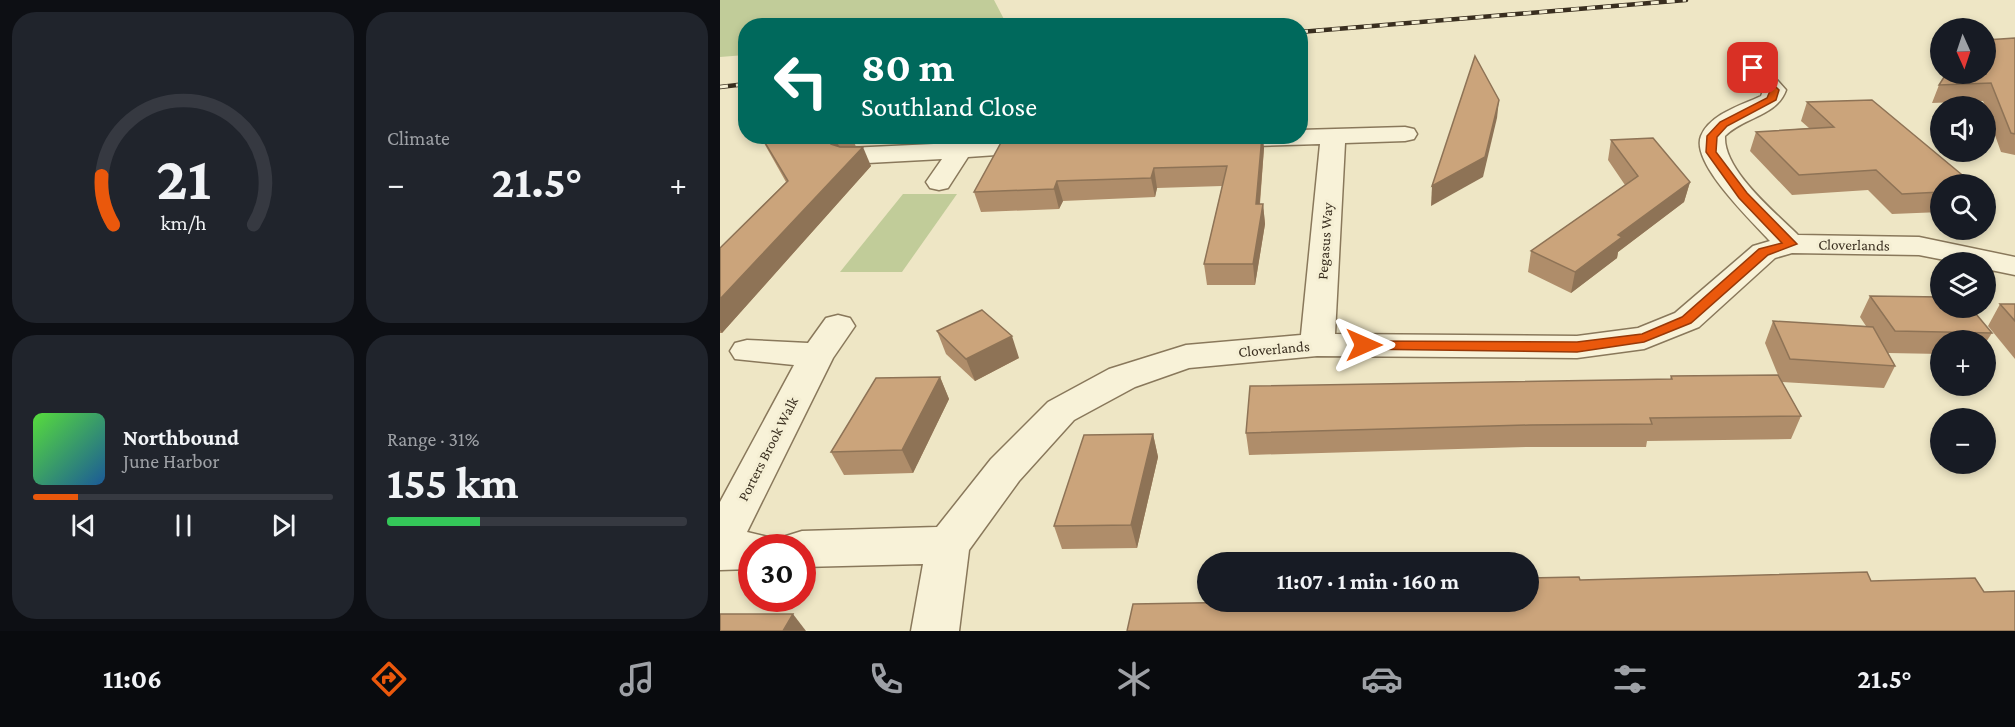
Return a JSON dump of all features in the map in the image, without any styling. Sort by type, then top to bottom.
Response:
[{"type":"street","points":[[1753,68],[1775,90],[1772,100],[1724,124],[1712,136],[1711,152],[1743,195],[1790,244]]},
{"type":"street","points":[[1308,138],[1405,134]]},
{"type":"street","name":"Pegasus Way","points":[[1317,345],[1333,137]]},
{"type":"street","points":[[849,156],[1067,145]]},
{"type":"street","points":[[939,183],[960,151]]},
{"type":"street","name":"Cloverlands","points":[[935,631],[948,545],[1005,470],[1061,411],[1122,378],[1186,357],[1317,345],[1577,347],[1644,338],[1687,320],[1764,252],[1790,244],[1919,246],[2015,266]]},
{"type":"street","name":"Porters Brook Walk","points":[[720,543],[827,341],[747,351]]},
{"type":"street","points":[[816,549],[948,545]]},
{"type":"street","points":[[720,551],[738,550]]},
{"type":"green space","points":[[720,0],[994,0],[1003,18],[738,18],[738,56],[720,57]]},
{"type":"green space","points":[[903,194],[957,194],[902,272],[840,272]]},
{"type":"building","points":[[2015,38],[2015,134],[2011,133],[1991,84],[1996,84],[1996,39]]},
{"type":"building","points":[[1475,56],[1499,100],[1485,157],[1432,186]]},
{"type":"building","points":[[1872,100],[1930,148],[1930,162],[1947,162],[1961,174],[1930,174],[1930,193],[1902,194],[1876,170],[1799,175],[1756,132],[1834,127],[1807,102]]},
{"type":"building","points":[[1653,138],[1690,182],[1618,235],[1622,237],[1575,272],[1531,251],[1638,176],[1611,140]]},
{"type":"building","points":[[766,144],[831,144],[840,147],[863,147],[720,299],[720,248],[788,181]]},
{"type":"building","points":[[1000,144],[1261,144],[1256,204],[1263,204],[1253,264],[1204,264],[1227,166],[1154,168],[1151,178],[1057,181],[1054,189],[974,192]]},
{"type":"building","points":[[1870,296],[1930,297],[1930,318],[1979,318],[1989,330],[1930,332],[1895,331]]},
{"type":"building","points":[[2000,304],[2015,304],[2015,321]]},
{"type":"building","points":[[982,310],[1012,336],[966,359],[937,331]]},
{"type":"building","points":[[1773,321],[1873,327],[1895,366],[1790,359]]},
{"type":"building","points":[[1778,375],[1801,416],[1650,418],[1652,424],[1246,433],[1250,386]]},
{"type":"building","points":[[940,377],[902,450],[831,452],[876,378]]},
{"type":"building","points":[[1153,434],[1131,525],[1054,526],[1084,435]]},
{"type":"building","points":[[1867,572],[1871,581],[1975,578],[1984,592],[2015,591],[2015,631],[1127,631],[1133,604],[1197,603],[1197,612],[1539,612],[1539,578],[1579,577],[1580,580]]},
{"type":"building","points":[[720,614],[793,614],[783,631],[720,631]]},
{"type":"railway","points":[[1308,31],[1686,0]]},
{"type":"railway","points":[[720,87],[738,85]]},
{"type":"route","points":[[1364,345],[1577,347],[1644,338],[1687,320],[1764,252],[1790,244],[1743,195],[1711,152],[1712,136],[1724,124],[1772,100],[1775,90],[1753,68]]}]
